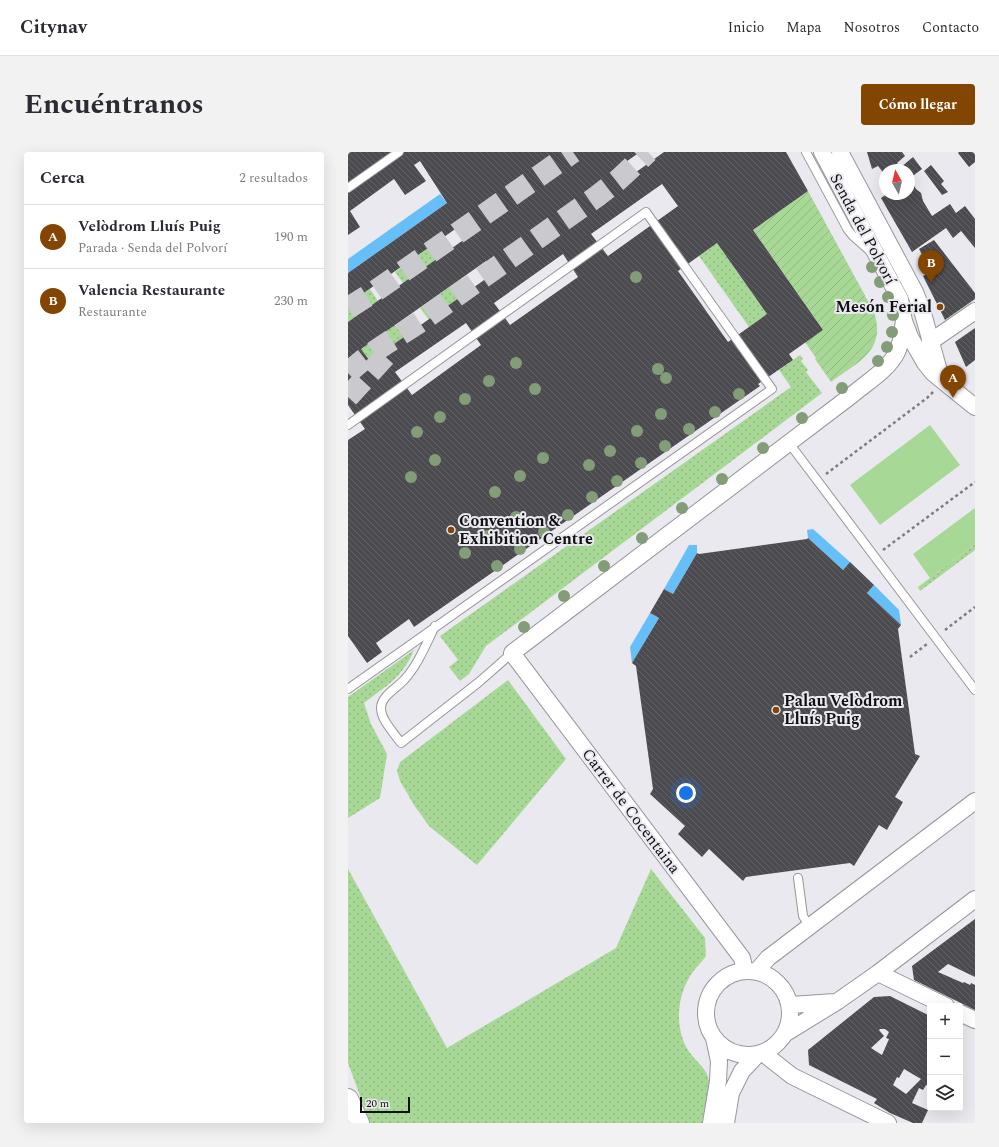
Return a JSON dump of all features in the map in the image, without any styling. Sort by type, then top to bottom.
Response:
[{"type":"street","name":"Senda del Polvorí","points":[[822,152],[900,299],[904,321],[912,342],[933,373],[975,407]]},
{"type":"street","name":"Senda del Polvorí","points":[[840,152],[915,292],[922,310],[939,371],[949,386]]},
{"type":"street","points":[[930,342],[975,311]]},
{"type":"street","points":[[512,653],[852,395],[890,362],[897,351],[902,338],[904,321]]},
{"type":"street","name":"Carrer de Cocentaina","points":[[512,653],[742,958],[750,972]]},
{"type":"street","points":[[750,972],[975,801]]},
{"type":"street","points":[[714,1038],[724,1048],[737,1054],[751,1055],[760,1053],[777,1044],[786,1033],[838,1001],[878,973],[975,899]]},
{"type":"street","points":[[711,1123],[718,1081],[719,1061],[714,1038],[708,1026],[706,1013],[708,1000],[714,988],[724,979],[735,973],[763,973],[775,980],[785,991],[790,1005],[790,1019],[786,1033]]},
{"type":"street","points":[[878,973],[940,1003]]},
{"type":"street","points":[[790,1005],[838,1001]]},
{"type":"street","points":[[963,1014],[975,1020]]},
{"type":"street","points":[[726,1123],[731,1093],[742,1071],[760,1053]]},
{"type":"street","points":[[760,1053],[792,1076],[888,1123]]},
{"type":"street","points":[[348,1099],[359,1123]]},
{"type":"lane","points":[[348,188],[399,152]]},
{"type":"lane","points":[[806,152],[848,230],[880,260]]},
{"type":"lane","points":[[348,425],[646,212],[772,388],[348,688]]},
{"type":"lane","points":[[789,443],[975,690]]},
{"type":"lane","points":[[436,625],[413,669],[381,704],[382,716],[401,743],[479,682],[512,653]]},
{"type":"lane","points":[[798,878],[803,916],[809,926]]},
{"type":"path","points":[[817,481],[927,398]]},
{"type":"path","points":[[874,556],[975,482]]},
{"type":"green space","points":[[808,191],[874,312],[877,325],[876,337],[873,346],[867,354],[851,369],[831,382],[805,342],[823,330],[753,230]]},
{"type":"green space","points":[[435,243],[443,255],[403,283],[395,272]]},
{"type":"green space","points":[[717,243],[767,314],[749,327],[699,256]]},
{"type":"green space","points":[[461,279],[469,291],[429,320],[420,308]]},
{"type":"green space","points":[[370,289],[378,301],[348,322],[348,304]]},
{"type":"green space","points":[[395,325],[404,337],[370,361],[361,349]]},
{"type":"green space","points":[[800,355],[803,359],[801,361],[808,370],[806,372],[822,393],[486,646],[469,674],[460,681],[449,667],[458,660],[440,636],[791,387],[779,370]]},
{"type":"green space","points":[[930,425],[960,465],[880,525],[850,485]]},
{"type":"green space","points":[[975,508],[975,544],[930,578],[913,554]]},
{"type":"green space","points":[[975,544],[975,550],[920,591],[918,587]]},
{"type":"green space","points":[[414,650],[405,667],[399,674],[387,686],[364,703],[371,724],[387,754],[380,798],[348,818],[348,697]]},
{"type":"green space","points":[[508,680],[566,759],[477,865],[429,826],[414,805],[400,781],[397,771],[400,762]]},
{"type":"green space","points":[[348,869],[447,1048],[616,948],[651,869],[705,938],[706,956],[689,978],[682,996],[679,1016],[685,1045],[708,1076],[708,1089],[702,1123],[370,1123],[348,1063]]},
{"type":"water","points":[[440,194],[447,203],[348,273],[348,259]]},
{"type":"water","points":[[813,529],[850,562],[843,570],[808,538],[807,530]]},
{"type":"water","points":[[689,545],[697,545],[697,553],[673,594],[664,589]]},
{"type":"water","points":[[874,585],[899,610],[901,625],[867,593]]},
{"type":"water","points":[[650,613],[659,618],[632,663],[630,647]]},
{"type":"building","points":[[348,152],[640,152],[623,164],[632,175],[664,152],[786,152],[808,191],[753,230],[823,330],[789,354],[793,360],[758,384],[760,386],[414,627],[409,619],[376,643],[382,652],[367,663],[348,636],[348,440],[365,429],[348,405],[348,322],[469,236],[461,225],[348,304],[348,273],[447,203],[420,161],[414,165],[426,181],[405,195],[394,179],[350,211],[360,227],[348,235]],"holes":[[[662,184],[678,206],[608,256],[591,234]],[[717,243],[767,314],[728,342],[678,271]],[[563,254],[578,277],[510,325],[494,303]],[[486,261],[494,273],[370,361],[361,349]],[[466,323],[481,345],[412,395],[395,372]]]},
{"type":"building","points":[[867,152],[902,152],[905,156],[898,164],[879,164],[879,167],[878,166],[872,169]]},
{"type":"building","points":[[975,152],[975,162],[969,167],[958,153]]},
{"type":"building","points":[[913,157],[922,169],[915,174],[915,164],[905,164]]},
{"type":"building","points":[[931,165],[944,181],[941,184],[948,192],[942,195],[924,171]]},
{"type":"building","points":[[915,187],[921,193],[923,201],[932,216],[950,204],[956,213],[965,206],[975,219],[975,248],[961,231],[953,238],[946,228],[912,252],[882,200],[915,200]]},
{"type":"building","points":[[934,240],[975,293],[975,299],[945,320],[923,276],[931,272],[919,249]]},
{"type":"building","points":[[975,328],[975,360],[966,367],[955,342]]},
{"type":"building","name":"Palau Velòdrom Lluís Puig","points":[[808,538],[843,570],[850,562],[874,585],[867,593],[901,625],[898,629],[915,754],[920,756],[895,797],[903,802],[887,830],[879,825],[854,866],[850,863],[746,877],[743,881],[709,849],[702,857],[678,834],[685,826],[650,794],[653,789],[636,666],[632,663],[659,618],[650,613],[664,589],[673,594],[697,553],[699,554]]},
{"type":"building","points":[[975,919],[975,977],[948,964],[938,972],[963,983],[964,982],[970,985],[971,983],[975,985],[975,1010],[914,980],[912,966]]},
{"type":"building","points":[[890,996],[927,1014],[927,1086],[923,1090],[919,1088],[912,1103],[927,1110],[922,1123],[913,1123],[890,1113],[874,1103],[877,1099],[809,1065],[808,1050],[874,997]],"holes":[[[885,1029],[889,1032],[886,1038],[889,1039],[882,1055],[871,1048],[884,1036],[879,1030]],[[904,1069],[921,1079],[906,1094],[893,1085],[897,1077],[899,1078]]]},
{"type":"tunnel","points":[[348,308],[374,292],[573,152]]},
{"type":"tunnel","points":[[348,373],[376,350],[427,317],[596,197],[618,180],[648,152]]},
{"type":"tunnel","points":[[348,397],[389,352]]},
{"type":"place","name":"Valencia Restaurante","points":[[931,283]]},
{"type":"place","name":"Mesón Ferial","points":[[940,307]]},
{"type":"place","name":"Velòdrom Lluís Puig","points":[[953,398]]},
{"type":"place","name":"Convention & Exhibition Centre","points":[[451,530]]},
{"type":"place","name":"Palau Velòdrom Lluís Puig","points":[[776,710]]}]
